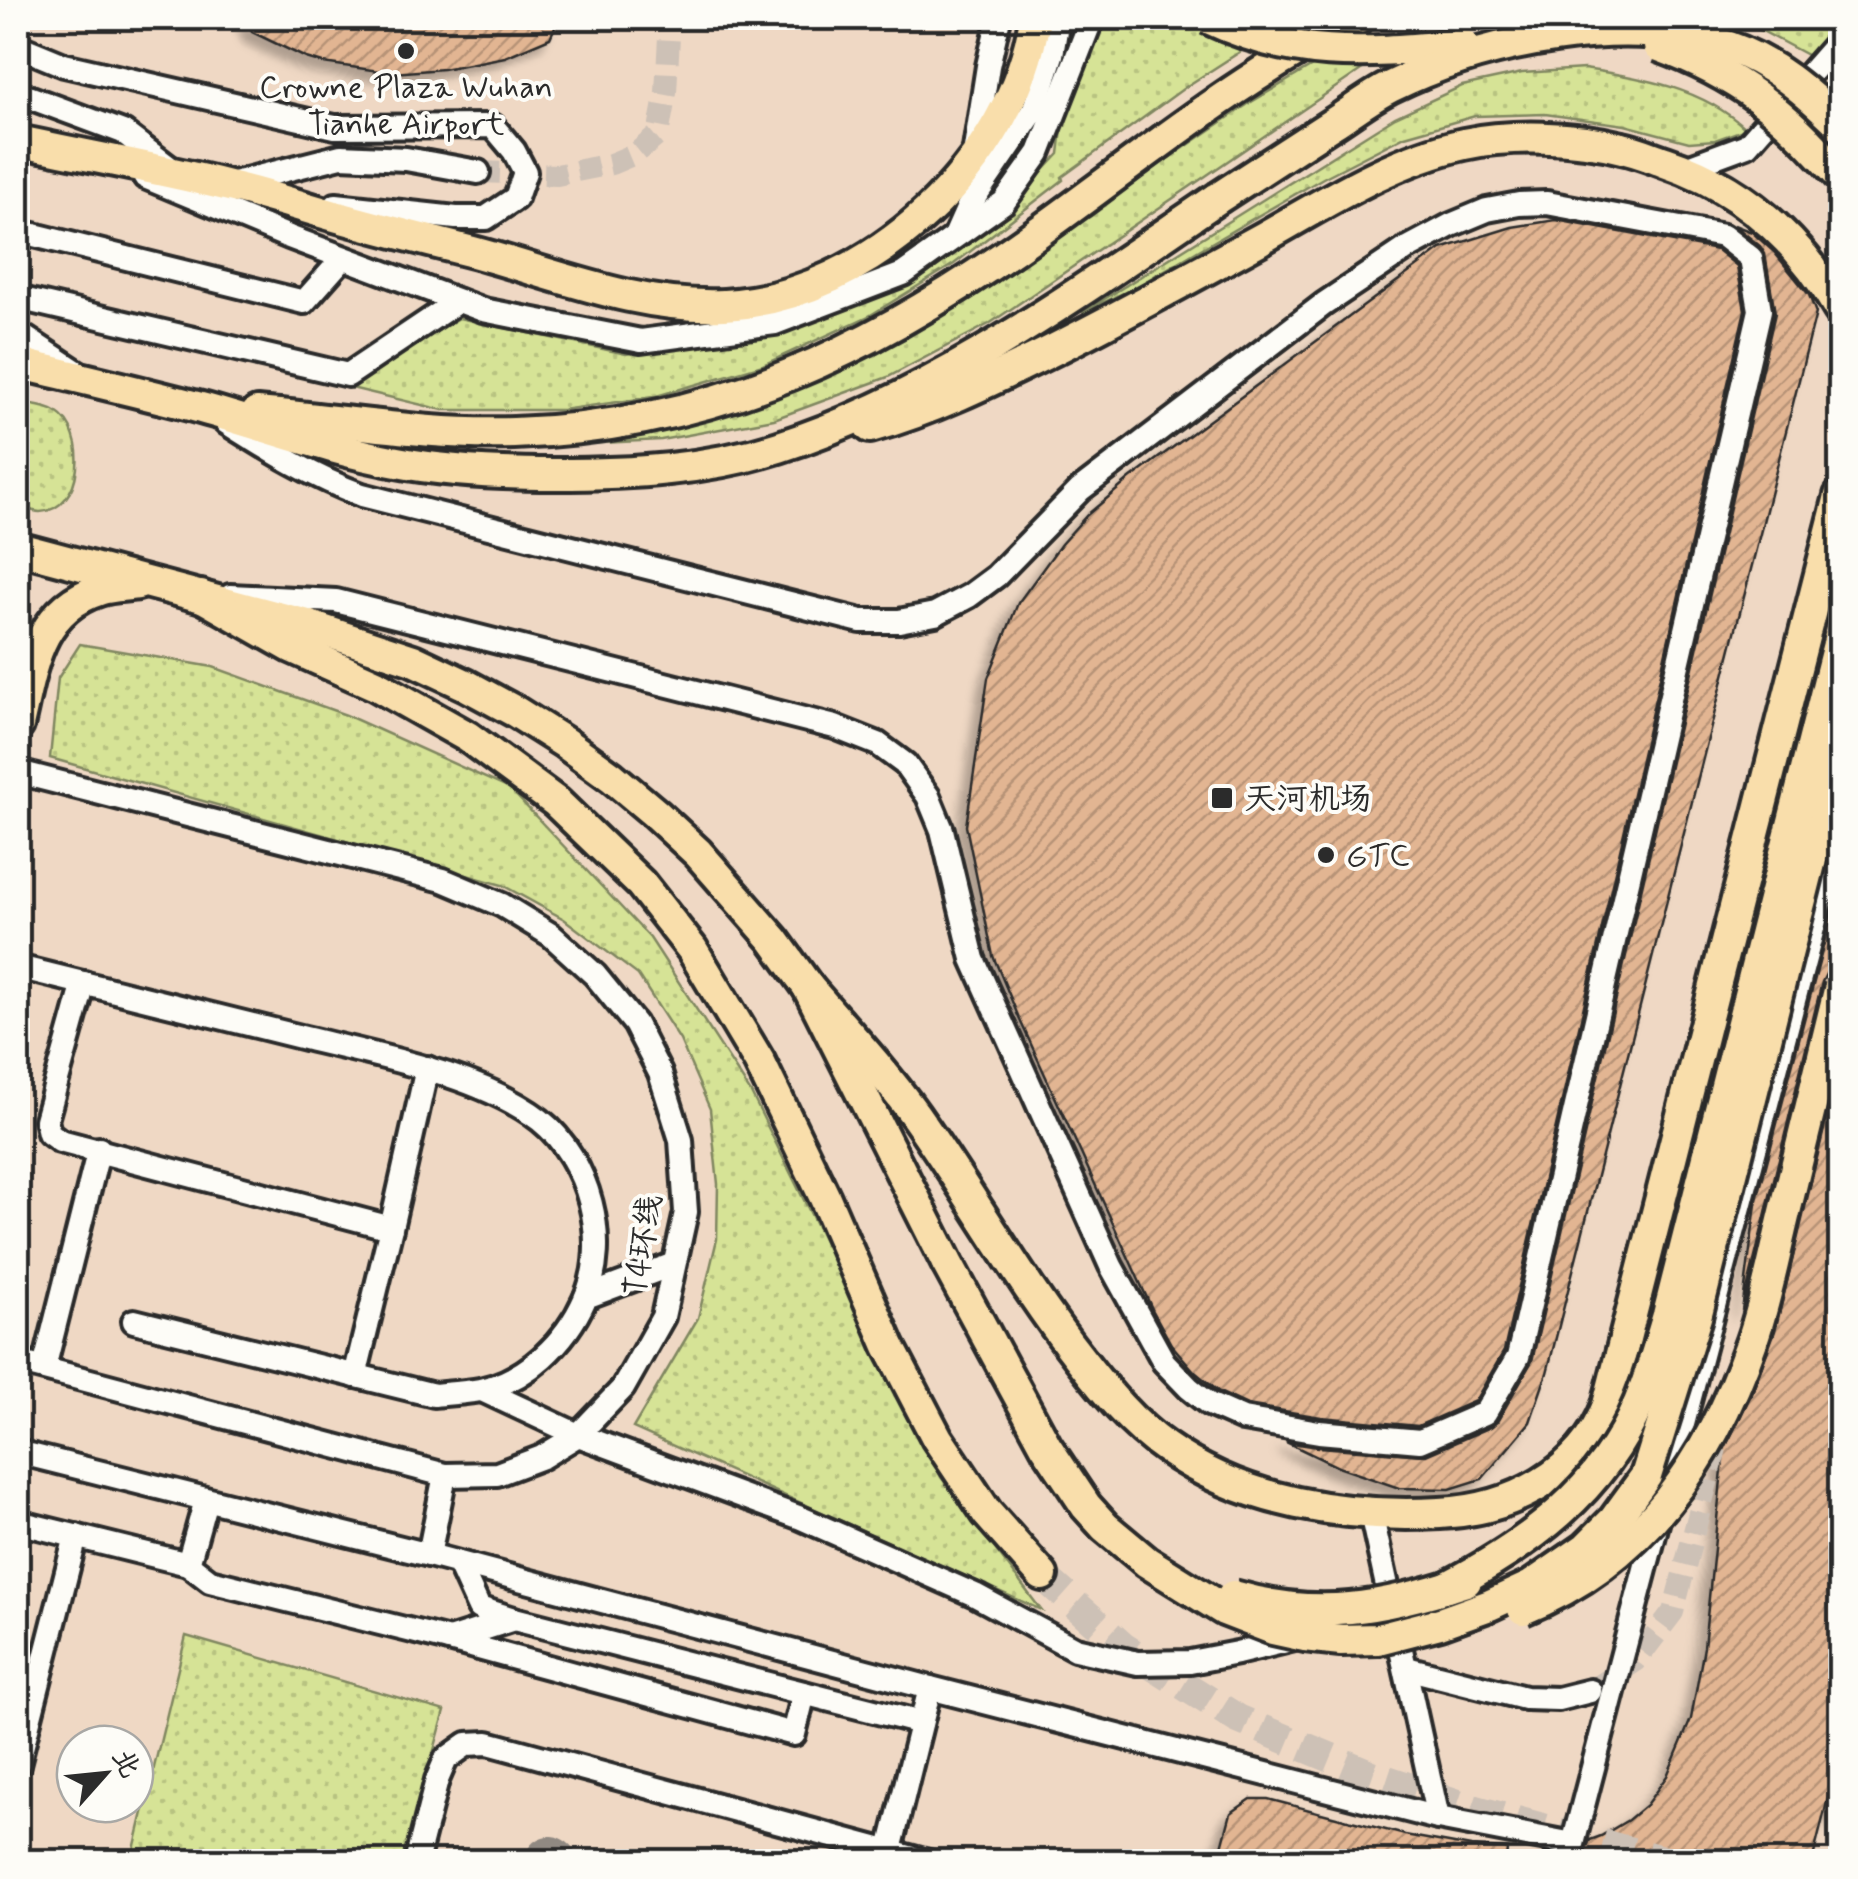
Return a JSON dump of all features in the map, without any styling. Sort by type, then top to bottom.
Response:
[{"type":"main road","points":[[18,141],[226,185],[620,295],[661,302],[728,305],[796,291],[853,266],[927,212],[999,122],[1018,82],[1035,18]]},
{"type":"main road","points":[[1208,18],[1252,36],[1342,53],[1618,33],[1697,38],[1761,61],[1792,80],[1840,124]]},
{"type":"main road","points":[[204,409],[413,430],[512,434],[663,416],[768,384],[869,340],[965,284],[1220,99],[1269,66],[1358,18]]},
{"type":"main road","points":[[1618,33],[1692,58],[1748,88],[1800,130],[1838,174]]},
{"type":"main road","points":[[780,447],[896,398],[970,358],[1078,292],[1386,89],[1458,59],[1531,40]]},
{"type":"main road","points":[[18,363],[204,409],[299,439],[396,462],[459,471],[610,474],[720,462],[840,436],[953,398],[1138,307],[1378,175],[1463,144],[1507,138],[1550,138],[1621,147],[1685,168],[1756,208],[1794,244],[1826,284],[1840,310]]},
{"type":"main road","points":[[18,548],[304,624],[414,660],[500,703],[565,743],[642,801],[698,853],[774,940],[914,1114],[1062,1336],[1096,1379],[1162,1446],[1237,1486],[1298,1503],[1408,1515],[1456,1513],[1526,1492],[1570,1463],[1600,1426],[1840,496]]},
{"type":"main road","points":[[18,725],[34,654],[48,626],[70,605],[99,590],[151,583]]},
{"type":"main road","points":[[202,596],[291,647],[376,685],[468,737],[556,802],[641,884],[692,949],[760,1062],[826,1198],[888,1346],[937,1438],[987,1513],[1042,1576]]},
{"type":"main road","points":[[1447,1588],[1517,1547],[1568,1506],[1609,1460],[1639,1405],[1668,1311],[1840,636]]},
{"type":"main road","points":[[808,987],[1026,1411],[1068,1482],[1105,1527],[1136,1554],[1224,1610],[1273,1629],[1323,1638],[1440,1623],[1490,1605],[1558,1568],[1586,1548],[1630,1500],[1646,1476],[1696,1317],[1840,744]]},
{"type":"main road","points":[[1386,1627],[1474,1625],[1513,1613],[1566,1589],[1623,1549],[1666,1506],[1729,1402],[1754,1338],[1840,986]]},
{"type":"main road","points":[[1168,1575],[1263,1604],[1300,1610],[1338,1611],[1373,1606],[1447,1588],[1514,1564],[1568,1536],[1602,1510],[1631,1480],[1661,1434]]},
{"type":"street","points":[[974,158],[998,18]]},
{"type":"street","points":[[954,237],[968,207],[1035,109],[1052,55],[1058,18]]},
{"type":"street","points":[[106,160],[288,238],[483,310],[641,341],[774,323],[902,274],[1004,202],[1039,154],[1092,18]]},
{"type":"street","points":[[1685,168],[1748,145],[1840,39]]},
{"type":"street","points":[[18,46],[64,65],[335,127],[494,126],[514,150],[524,172],[516,198],[486,218],[334,205],[303,207]]},
{"type":"street","points":[[1816,67],[1840,72]]},
{"type":"street","points":[[18,93],[124,132],[179,175]]},
{"type":"street","points":[[226,185],[341,156],[406,159],[478,172]]},
{"type":"street","points":[[202,596],[336,601],[835,726],[878,744],[905,764],[928,796],[942,830],[973,959],[1111,1266],[1164,1362],[1209,1404],[1243,1418],[1319,1432],[1420,1441],[1486,1413],[1518,1356],[1760,310],[1751,258],[1723,236],[1547,203],[1487,210],[1451,224],[1406,249],[1324,304],[1080,490],[996,576],[969,596],[936,614],[899,621],[861,621],[362,495],[326,482],[204,409]]},
{"type":"street","points":[[18,231],[304,302],[344,258]]},
{"type":"street","points":[[18,298],[348,375],[458,300]]},
{"type":"street","points":[[18,333],[88,380]]},
{"type":"street","name":"T4环线","points":[[18,772],[443,880],[502,905],[551,935],[595,975],[635,1024],[660,1073],[681,1140],[686,1212],[663,1316],[622,1388],[578,1434],[542,1456],[496,1474],[445,1476],[18,1362]]},
{"type":"street","points":[[18,1452],[1438,1818],[1573,1844],[1840,825]]},
{"type":"street","points":[[18,967],[426,1068],[500,1096],[542,1122],[573,1158],[592,1202],[596,1250],[586,1298],[562,1339],[526,1371],[482,1390],[434,1395],[134,1321]]},
{"type":"street","points":[[84,983],[46,1120],[49,1132],[60,1141],[391,1228]]},
{"type":"street","points":[[355,1376],[426,1068]]},
{"type":"street","points":[[44,1368],[98,1150]]},
{"type":"street","points":[[586,1298],[674,1264]]},
{"type":"street","points":[[482,1390],[578,1434],[801,1518],[974,1596],[1075,1649],[1138,1663],[1190,1662],[1386,1627]]},
{"type":"street","points":[[429,1556],[445,1476]]},
{"type":"street","points":[[188,1564],[206,1500]]},
{"type":"street","points":[[1371,1513],[1386,1627],[1406,1668],[1438,1818]]},
{"type":"street","points":[[18,1522],[188,1564],[210,1581],[449,1640],[794,1734],[804,1693]]},
{"type":"street","points":[[18,1764],[76,1536]]},
{"type":"street","points":[[459,1564],[479,1608],[921,1723]]},
{"type":"street","points":[[449,1640],[514,1619]]},
{"type":"street","points":[[1406,1668],[1525,1698],[1558,1699],[1590,1691]]},
{"type":"street","points":[[888,1856],[930,1688]]},
{"type":"street","points":[[416,1862],[446,1759],[466,1744],[488,1743],[888,1856],[928,1862]]},
{"type":"shaded area","points":[[18,18],[1840,18],[1840,1861],[18,1861]]},
{"type":"green space","points":[[1102,18],[1183,18],[1252,44],[1062,177],[954,264],[869,316],[763,365],[653,397],[562,410],[443,410],[347,387],[459,318],[626,354],[776,332],[915,283],[996,221],[1059,154],[1064,113]]},
{"type":"green space","points":[[1721,18],[1840,19],[1809,56],[1762,31]]},
{"type":"green space","points":[[1385,58],[1361,70],[989,324],[888,377],[774,419],[661,440],[540,446],[661,431],[769,400],[877,354],[973,297],[1248,104],[1324,59]]},
{"type":"green space","points":[[1584,69],[1649,81],[1691,94],[1746,129],[1715,140],[1689,142],[1625,125],[1545,114],[1475,116],[1405,136],[1323,178],[1134,288],[1082,313],[1395,117],[1462,86],[1522,73]]},
{"type":"green space","points":[[18,402],[56,412],[74,436],[77,469],[73,485],[55,508],[40,512],[18,506]]},
{"type":"green space","points":[[80,644],[213,667],[346,715],[510,789],[650,938],[751,1093],[941,1477],[1041,1610],[633,1428],[698,1318],[717,1239],[718,1184],[710,1109],[680,1040],[638,975],[564,919],[502,885],[50,758],[58,678]]},
{"type":"green space","points":[[186,1636],[445,1711],[403,1861],[131,1862],[140,1824],[155,1824],[155,1763]]},
{"type":"building","name":"Crowne Plaza Wuhan Tianhe Airport","points":[[248,18],[559,18],[550,38],[505,57],[443,69],[393,73],[306,58],[252,32]]},
{"type":"building","name":"GTC","points":[[1556,220],[1717,250],[1737,266],[1745,310],[1504,1351],[1475,1401],[1418,1426],[1247,1405],[1219,1392],[1171,1344],[993,956],[966,826],[988,678],[1018,603],[1087,515],[1130,479],[1441,249],[1512,227]]},
{"type":"building","points":[[1734,225],[1752,232],[1774,252],[1809,295],[1816,313],[1547,1373],[1530,1422],[1482,1479],[1450,1489],[1399,1488],[1338,1467],[1286,1442],[1426,1455],[1497,1422],[1532,1361],[1775,313],[1765,254]]},
{"type":"building","points":[[1840,882],[1840,968],[1827,972],[1822,982],[1742,1311],[1756,1204]]},
{"type":"building","points":[[1840,1063],[1840,1823],[1828,1798],[1812,1862],[1534,1862],[1533,1859],[1547,1854],[1578,1858],[1590,1840],[1628,1820],[1646,1805],[1667,1776],[1691,1719],[1704,1647],[1724,1450],[1752,1393],[1775,1331]]},
{"type":"building","points":[[1251,1799],[1268,1799],[1405,1835],[1507,1849],[1506,1862],[1218,1862],[1231,1813]]},
{"type":"tunnel","points":[[478,172],[557,175],[611,164],[635,154],[658,135],[666,92],[670,18]]},
{"type":"tunnel","points":[[1590,1691],[1636,1661],[1673,1612],[1720,1433]]},
{"type":"tunnel","points":[[1042,1575],[1123,1647],[1238,1719],[1372,1775],[1476,1810],[1669,1862]]},
{"type":"place","name":"Crowne Plaza Wuhan Tianhe Airport","points":[[406,51]]},
{"type":"place","name":"天河机场","points":[[1222,798]]},
{"type":"place","name":"GTC","points":[[1326,855]]}]
